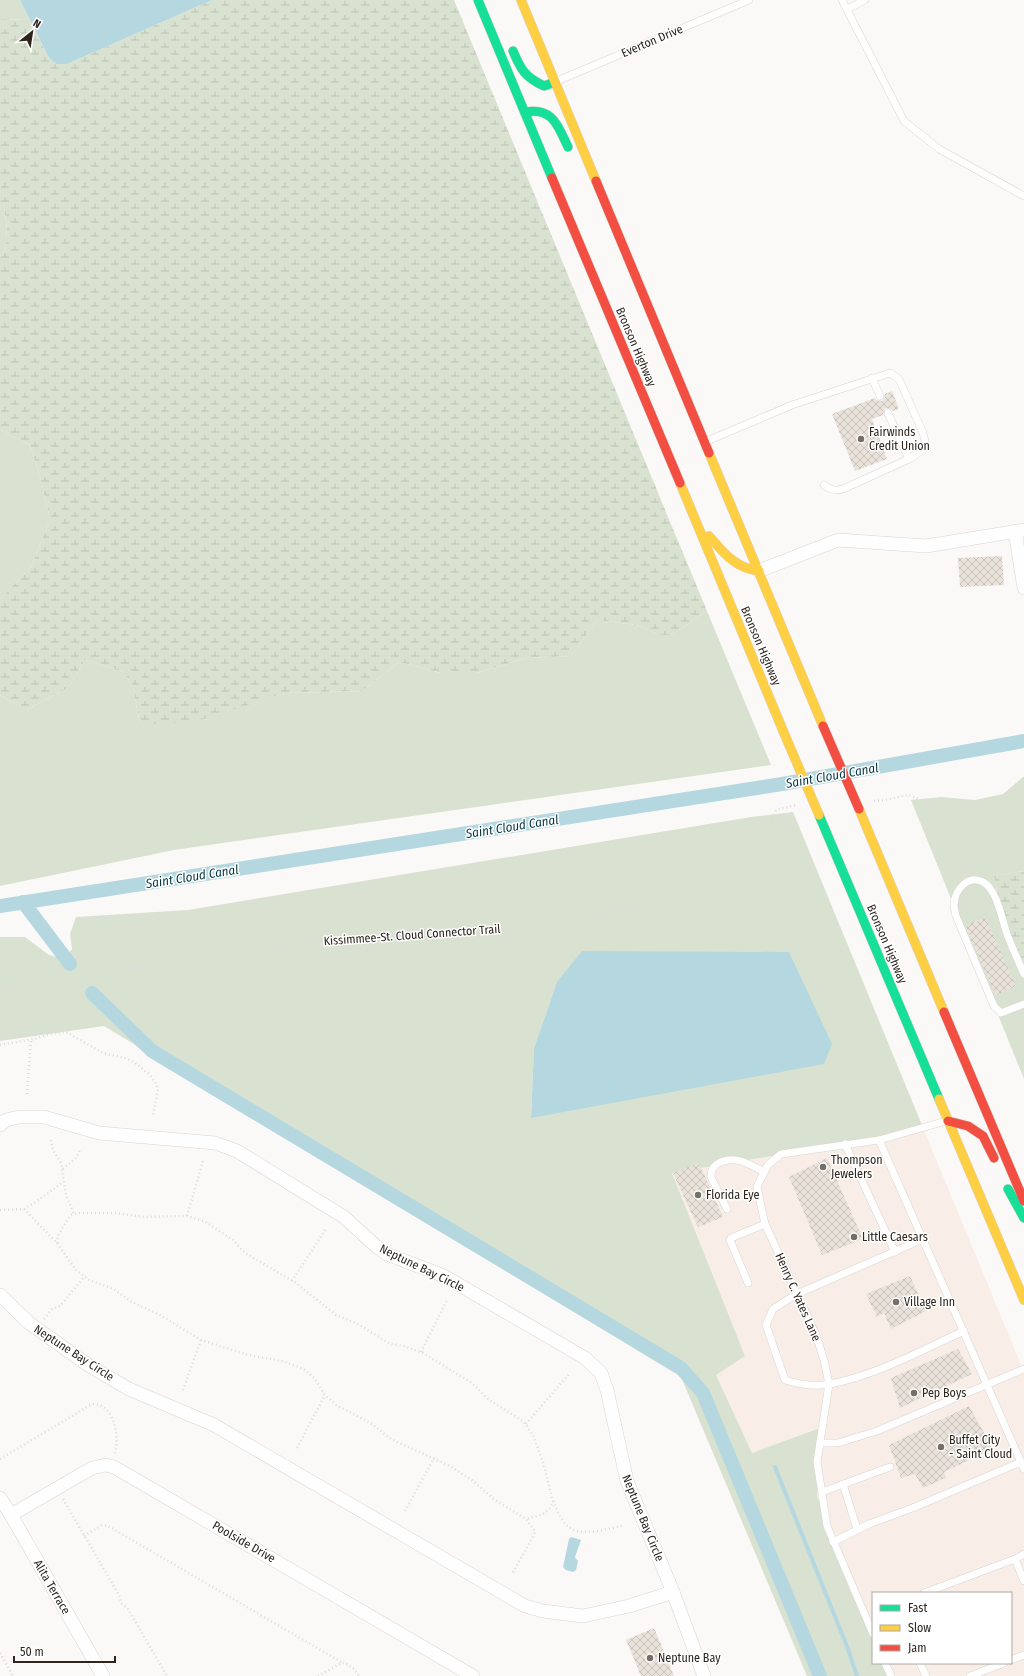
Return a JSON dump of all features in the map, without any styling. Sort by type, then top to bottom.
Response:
[{"type":"highway","name":"Bronson Highway","points":[[478,0],[784,733],[1024,1300]]},
{"type":"highway","points":[[520,0],[823,726],[1024,1200]]},
{"type":"highway","points":[[509,43],[522,72],[532,81],[544,86],[555,82]]},
{"type":"highway","points":[[525,112],[535,110],[545,112],[555,121],[571,154]]},
{"type":"highway","points":[[611,240],[627,256]]},
{"type":"highway","points":[[696,522],[734,563],[749,571],[759,571]]},
{"type":"highway","points":[[948,1121],[968,1126],[983,1136],[997,1165]]},
{"type":"highway","points":[[1004,1180],[1024,1218]]},
{"type":"street","points":[[759,571],[838,540],[926,546],[1019,530],[1024,588]]},
{"type":"street","name":"Neptune Bay Circle","points":[[0,1125],[6,1120],[19,1117],[44,1117],[100,1133],[215,1143],[237,1151],[344,1217],[378,1248],[387,1254],[444,1276],[585,1358],[601,1373],[607,1390],[627,1481],[673,1592],[704,1676]]},
{"type":"street","name":"Neptune Bay Circle","points":[[0,1295],[36,1328],[88,1365],[129,1389],[214,1425],[525,1606],[543,1611],[583,1616],[629,1606],[673,1592]]},
{"type":"street","points":[[11,1515],[92,1468],[99,1466],[112,1466]]},
{"type":"street","name":"Poolside Drive","points":[[112,1466],[130,1475],[473,1676]]},
{"type":"street","name":"Alita Terrace","points":[[0,1498],[103,1676]]},
{"type":"lane","name":"Everton Drive","points":[[555,82],[749,0]]},
{"type":"lane","points":[[842,0],[904,121],[939,149],[1024,196]]},
{"type":"lane","points":[[847,9],[865,0]]},
{"type":"lane","points":[[705,441],[792,405],[890,373],[899,379],[923,433],[925,441],[924,449],[909,459],[843,490],[836,491],[824,485]]},
{"type":"lane","points":[[872,378],[880,396]]},
{"type":"lane","points":[[888,413],[909,459]]},
{"type":"lane","points":[[1024,974],[1006,932],[999,909],[990,888],[983,882],[973,880],[965,883],[956,893],[954,905],[956,916],[994,1006],[1001,1013],[1024,1004]]},
{"type":"lane","name":"Henry C. Yates Lane","points":[[872,1632],[827,1526],[817,1462],[829,1384],[816,1335],[765,1224],[757,1187],[768,1165],[781,1154],[879,1140],[948,1121]]},
{"type":"lane","points":[[833,1542],[858,1529],[1022,1466],[879,1140]]},
{"type":"lane","points":[[845,1144],[894,1252]]},
{"type":"lane","points":[[727,1209],[711,1177],[711,1171],[713,1168],[723,1161],[738,1160],[764,1172]]},
{"type":"lane","points":[[748,1283],[730,1240],[765,1224]]},
{"type":"lane","points":[[923,1239],[798,1294],[773,1309],[766,1326],[785,1380],[797,1383],[829,1384],[882,1369],[964,1331]]},
{"type":"lane","points":[[820,1443],[838,1443],[877,1431],[1024,1369]]},
{"type":"lane","points":[[822,1492],[890,1467]]},
{"type":"lane","points":[[843,1484],[858,1529]]},
{"type":"lane","points":[[927,1592],[1024,1554]]},
{"type":"lane","points":[[1015,1558],[1024,1581]]},
{"type":"lane","points":[[865,1615],[872,1612]]},
{"type":"lane","points":[[1012,1660],[1024,1655]]},
{"type":"lane","points":[[885,1664],[891,1676]]},
{"type":"lane","points":[[920,1664],[926,1676]]},
{"type":"lane","points":[[970,1676],[1001,1664]]},
{"type":"path","points":[[908,795],[938,806],[966,827],[988,834],[1007,834],[1024,820]]},
{"type":"path","name":"Kissimmee-St. Cloud Connector Trail","points":[[0,990],[252,948],[391,934],[487,928],[503,930],[622,910],[716,892],[737,885],[747,872],[761,848],[761,833],[771,824],[776,810]]},
{"type":"path","points":[[0,1045],[66,1032],[108,1055],[116,1055],[134,1062],[149,1074],[158,1089],[153,1116]]},
{"type":"path","points":[[28,1094],[31,1039]]},
{"type":"path","points":[[51,1140],[51,1145],[63,1169],[63,1182],[74,1214]]},
{"type":"path","points":[[63,1169],[76,1158],[80,1150]]},
{"type":"path","points":[[187,1216],[203,1161]]},
{"type":"path","points":[[0,1210],[24,1209],[63,1182]]},
{"type":"path","points":[[24,1209],[57,1244],[76,1270],[84,1277],[98,1284],[114,1289],[130,1301],[160,1315],[201,1340],[248,1355],[282,1361],[304,1369],[315,1379],[325,1395],[343,1410],[372,1424],[391,1439],[434,1458],[456,1470],[473,1481],[495,1500],[526,1519],[535,1531],[534,1535],[512,1574]]},
{"type":"path","points":[[57,1244],[62,1228],[74,1214],[115,1213],[144,1217],[187,1216],[204,1221],[233,1240],[245,1253],[292,1281],[336,1315],[358,1324],[387,1342],[421,1352],[472,1383],[488,1400],[526,1424],[533,1435],[543,1462],[553,1501],[563,1522],[568,1527],[576,1530],[595,1531],[622,1526]]},
{"type":"path","points":[[292,1281],[326,1229]]},
{"type":"path","points":[[36,1328],[52,1309],[60,1306],[84,1277]]},
{"type":"path","points":[[421,1352],[447,1300]]},
{"type":"path","points":[[183,1390],[201,1340]]},
{"type":"path","points":[[526,1424],[570,1374]]},
{"type":"path","points":[[297,1448],[325,1395]]},
{"type":"path","points":[[0,1459],[92,1404],[95,1404],[107,1412],[116,1426],[116,1449],[112,1466]]},
{"type":"path","points":[[405,1511],[434,1458]]},
{"type":"path","points":[[58,1488],[120,1597],[121,1603],[128,1609],[167,1676]]},
{"type":"path","points":[[526,1519],[542,1515],[552,1505],[553,1501]]},
{"type":"path","points":[[84,1536],[102,1525],[108,1526],[354,1669],[359,1676]]},
{"type":"path","points":[[0,1654],[13,1676]]},
{"type":"path","points":[[318,1676],[343,1663]]},
{"type":"shaded area","points":[[924,1130],[1024,1372],[1024,1676],[894,1676],[888,1664],[1012,1664],[1012,1592],[872,1592],[872,1626],[817,1496],[824,1426],[752,1453],[715,1375],[745,1356],[672,1173]]},
{"type":"green space","points":[[0,0],[20,0],[30,20],[0,19]]},
{"type":"green space","points":[[212,0],[454,0],[707,611],[672,635],[659,635],[637,625],[597,620],[571,656],[526,658],[477,673],[441,673],[399,662],[362,691],[285,693],[194,722],[140,724],[133,687],[124,672],[85,660],[68,688],[26,710],[0,695],[0,599],[31,567],[50,520],[40,476],[30,445],[0,430],[0,256],[5,252],[7,227],[4,206],[0,203],[0,19],[30,20],[49,58],[56,64],[67,64]]},
{"type":"green space","points":[[0,203],[4,206],[7,227],[5,252],[0,256]]},
{"type":"green space","points":[[0,430],[30,445],[40,476],[50,520],[31,567],[0,599]]},
{"type":"green space","points":[[707,611],[771,765],[174,850],[0,886],[0,695],[26,710],[68,688],[85,660],[124,672],[133,687],[140,724],[242,706],[285,693],[362,691],[399,662],[441,673],[477,673],[526,658],[571,656],[597,620],[637,625],[659,635],[672,635]]},
{"type":"green space","points":[[1023,777],[1024,871],[994,876],[1001,912],[1024,964],[1024,1079],[911,800],[941,797],[975,800],[1003,794]]},
{"type":"green space","points":[[793,812],[924,1130],[672,1173],[745,1356],[716,1375],[752,1453],[825,1426],[817,1496],[872,1626],[872,1664],[888,1664],[894,1676],[807,1676],[681,1377],[104,1026],[0,1041],[0,937],[25,937],[49,955],[64,959],[72,949],[70,934],[76,917],[188,910],[751,817]],"holes":[[[557,982],[531,1117],[534,1048]]]},
{"type":"green space","points":[[1024,871],[1024,964],[1001,912],[994,876]]},
{"type":"water","points":[[20,0],[212,0],[67,64],[56,64],[49,58]]},
{"type":"water","points":[[582,951],[789,952],[832,1044],[824,1064],[531,1118],[534,1048],[557,982]]},
{"type":"water","points":[[571,1537],[581,1540],[575,1557],[578,1561],[576,1570],[573,1572],[566,1570],[563,1567],[569,1539]]},
{"type":"building","name":"Fairwinds Credit Union","points":[[892,391],[899,409],[893,411],[886,408],[883,415],[872,419],[887,459],[855,471],[832,414],[875,398],[882,401],[885,394]]},
{"type":"building","points":[[1002,556],[1004,585],[960,587],[958,558]]},
{"type":"building","points":[[985,917],[1016,986],[996,995],[965,926]]},
{"type":"building","points":[[827,1158],[863,1239],[822,1255],[789,1177]]},
{"type":"building","name":"Florida Eye","points":[[699,1163],[723,1217],[698,1227],[673,1173]]},
{"type":"building","name":"Village Inn","points":[[910,1276],[926,1311],[891,1329],[884,1313],[877,1317],[866,1294]]},
{"type":"building","name":"Pep Boys","points":[[958,1349],[972,1374],[900,1408],[891,1378]]},
{"type":"building","name":"Buffet City - Saint Cloud","points":[[969,1406],[993,1449],[944,1472],[946,1478],[923,1488],[915,1474],[901,1478],[889,1445]]},
{"type":"building","name":"Neptune Bay","points":[[654,1628],[674,1676],[641,1676],[626,1640]]},
{"type":"waterway","name":"Saint Cloud Canal","points":[[0,906],[782,784],[1024,741]]},
{"type":"waterway","points":[[23,902],[70,964]]},
{"type":"waterway","points":[[92,993],[152,1051],[681,1368],[703,1393],[820,1676]]},
{"type":"waterway","points":[[775,1467],[848,1649],[857,1676]]},
{"type":"traffic: fast","points":[[478,0],[552,178]]},
{"type":"traffic: fast","points":[[513,51],[521,68],[532,79],[544,86],[555,82]]},
{"type":"traffic: fast","points":[[525,112],[542,112],[548,115],[557,125],[568,147]]},
{"type":"traffic: fast","points":[[819,815],[939,1099]]},
{"type":"traffic: fast","points":[[1008,1189],[1024,1218]]},
{"type":"traffic: slow","points":[[521,0],[596,181]]},
{"type":"traffic: slow","points":[[709,453],[823,726]]},
{"type":"traffic: slow","points":[[680,483],[784,733]]},
{"type":"traffic: slow","points":[[709,536],[731,559],[743,567],[759,571]]},
{"type":"traffic: slow","points":[[784,733],[819,815]]},
{"type":"traffic: slow","points":[[859,809],[944,1012]]},
{"type":"traffic: slow","points":[[939,1099],[1024,1300]]},
{"type":"traffic: jam","points":[[552,178],[680,483]]},
{"type":"traffic: jam","points":[[596,181],[709,453]]},
{"type":"traffic: jam","points":[[823,726],[859,809]]},
{"type":"traffic: jam","points":[[944,1012],[1024,1201]]},
{"type":"traffic: jam","points":[[948,1121],[968,1126],[983,1136],[994,1158]]},
{"type":"place","name":"Fairwinds Credit Union","points":[[861,439]]},
{"type":"place","name":"Thompson Jewelers","points":[[823,1167]]},
{"type":"place","name":"Florida Eye","points":[[698,1195]]},
{"type":"place","name":"Little Caesars","points":[[854,1237]]},
{"type":"place","name":"Village Inn","points":[[896,1302]]},
{"type":"place","name":"Pep Boys","points":[[914,1393]]},
{"type":"place","name":"Buffet City - Saint Cloud","points":[[941,1447]]},
{"type":"place","name":"Neptune Bay","points":[[650,1658]]}]
